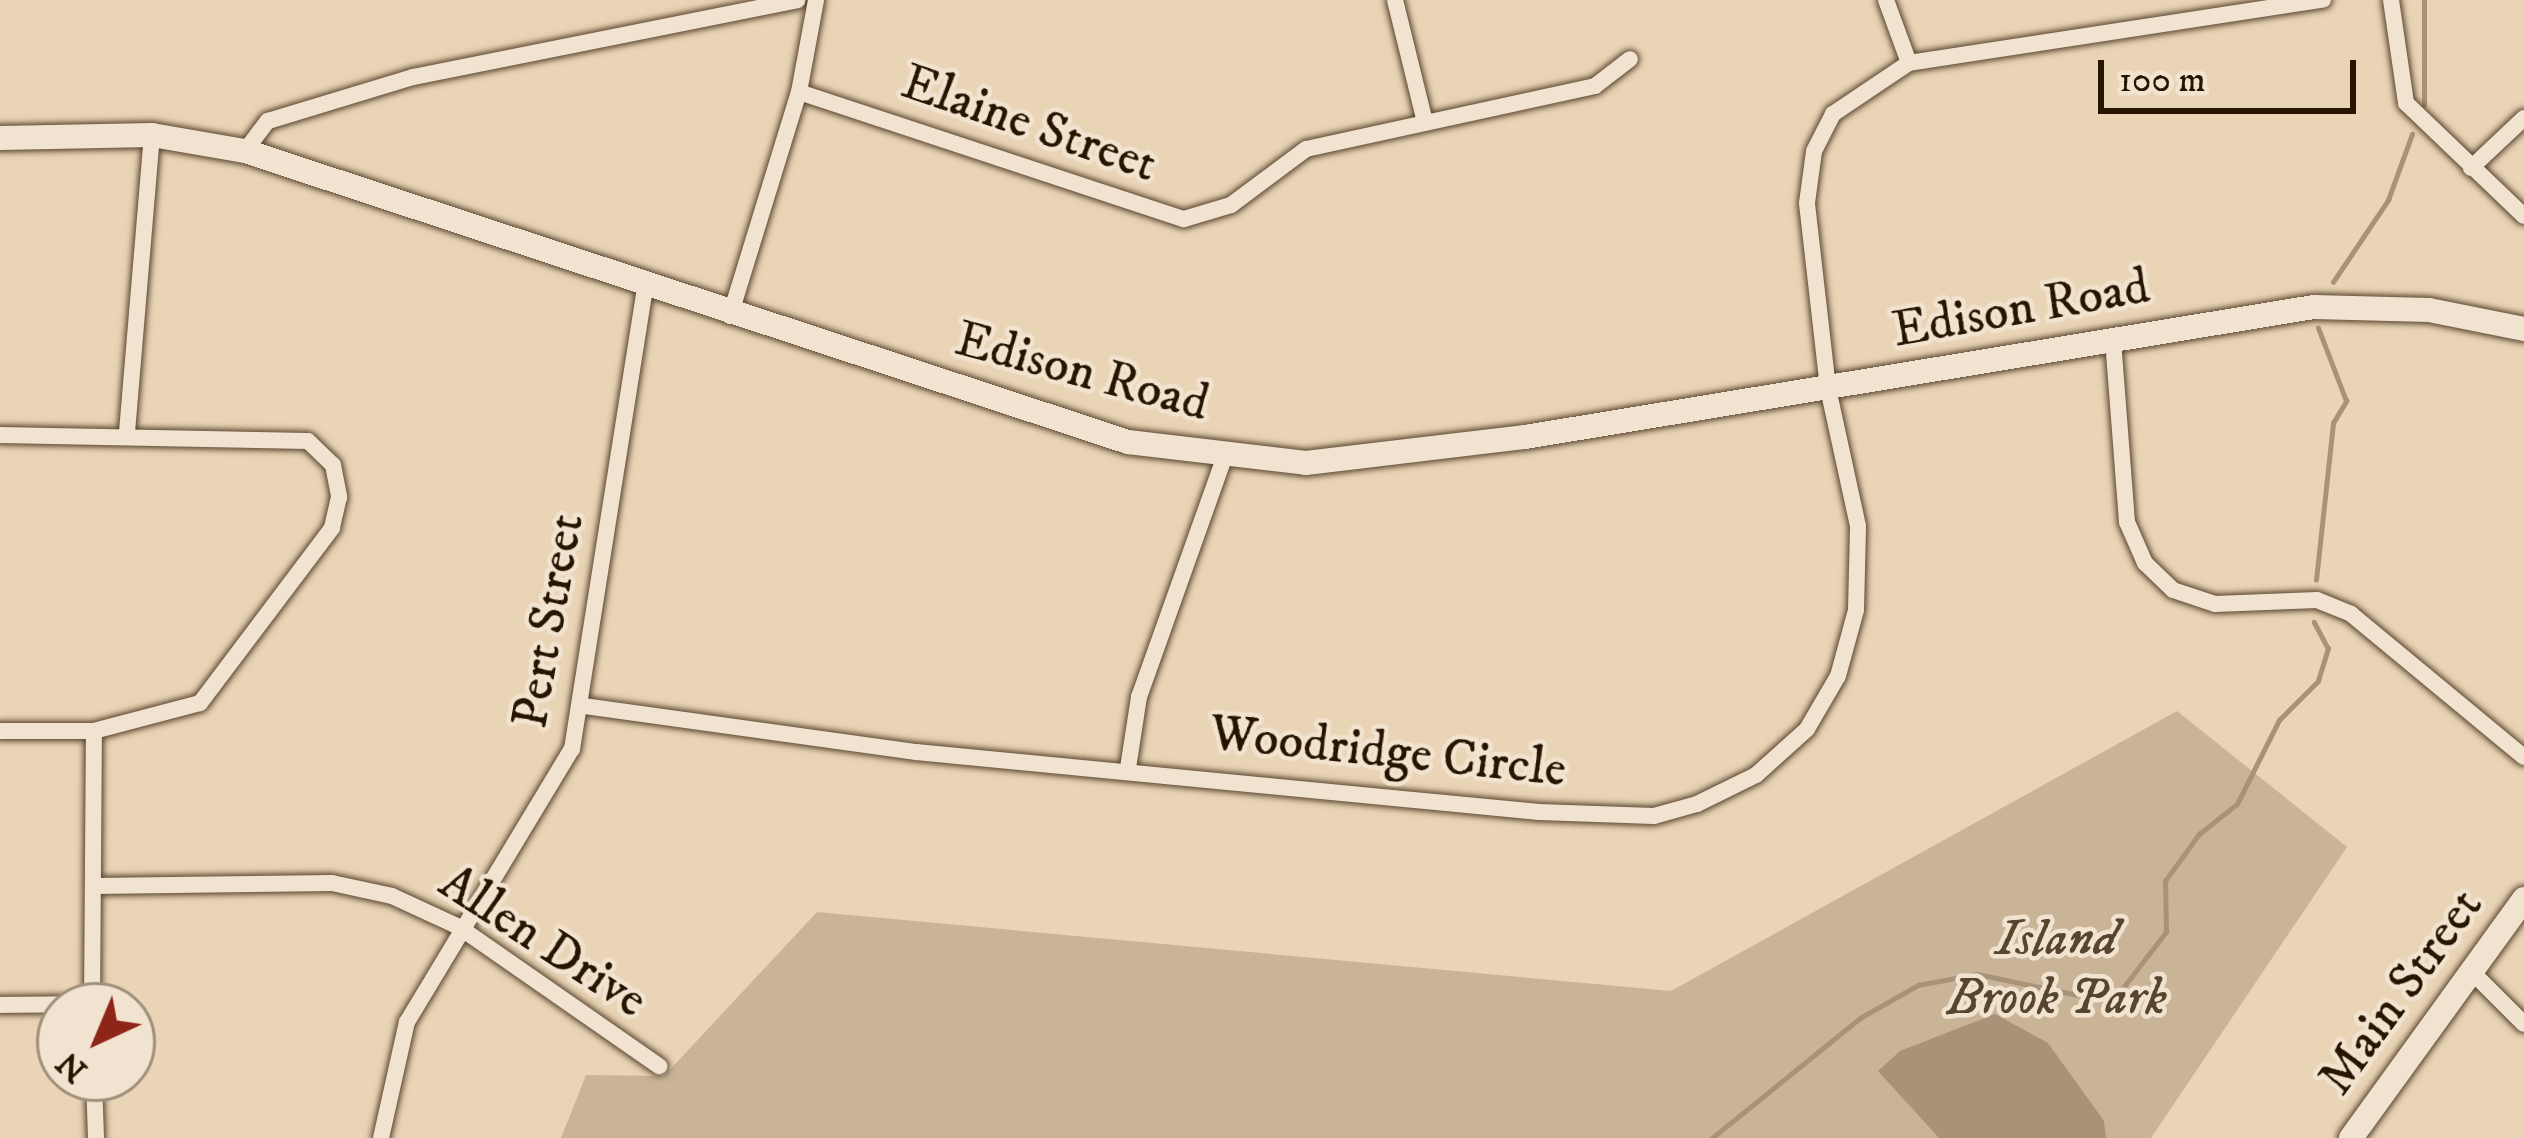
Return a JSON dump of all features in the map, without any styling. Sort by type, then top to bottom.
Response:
[{"type":"street","points":[[244,151],[268,121],[413,77],[797,0]]},
{"type":"street","points":[[730,316],[799,92],[816,0]]},
{"type":"street","points":[[1395,0],[1424,118]]},
{"type":"street","points":[[1886,0],[1909,64],[2323,0]]},
{"type":"street","points":[[2391,0],[2406,103],[2524,216]]},
{"type":"street","name":"Elaine Street","points":[[799,92],[1184,219],[1231,206],[1306,149],[1424,118],[1595,86],[1630,59]]},
{"type":"street","name":"Woodridge Circle","points":[[584,706],[916,752],[1654,816],[1756,775],[1807,729],[1838,676],[1856,610],[1858,526],[1828,388],[1807,203],[1814,152],[1832,114],[1909,64]]},
{"type":"street","points":[[2471,169],[2524,118]]},
{"type":"street","points":[[127,432],[152,135]]},
{"type":"street","name":"Edison Road","points":[[0,137],[152,135],[244,151],[730,316],[1128,442],[1306,463],[1408,454],[2113,340],[2373,305],[2524,329]]},
{"type":"street","name":"Pert Street","points":[[381,1138],[407,1022],[459,927],[546,800],[584,706],[645,288]]},
{"type":"street","points":[[2113,340],[2127,523],[2145,563],[2173,590],[2215,604],[2318,600],[2351,614],[2524,757]]},
{"type":"street","points":[[0,435],[127,432],[308,441],[332,465],[339,496],[332,528],[200,703],[94,731],[0,731]]},
{"type":"street","points":[[1129,769],[1139,697],[1225,456]]},
{"type":"street","points":[[92,982],[94,731]]},
{"type":"street","name":"Allen Drive","points":[[93,886],[332,883],[392,896],[459,927],[658,1066]]},
{"type":"street","name":"Main Street","points":[[2351,1138],[2524,899]]},
{"type":"street","points":[[2470,970],[2524,1024]]},
{"type":"street","points":[[0,1005],[36,1005]]},
{"type":"street","points":[[95,1102],[96,1138]]},
{"type":"green space","name":"Island Brook Park","points":[[2177,711],[2347,847],[2151,1138],[561,1138],[586,1075],[664,1076],[817,912],[1671,991]]},
{"type":"shaded area","points":[[1995,1014],[2048,1043],[2104,1121],[2106,1138],[1939,1138],[1878,1071],[1900,1051]]},
{"type":"waterway","points":[[2424,0],[2424,105]]},
{"type":"waterway","points":[[2333,282],[2388,200],[2412,134]]},
{"type":"waterway","points":[[2316,580],[2333,423],[2346,401],[2318,328]]},
{"type":"waterway","points":[[1712,1138],[1860,1018],[1918,985],[1977,974],[2112,1002],[2166,932],[2165,881],[2199,834],[2237,804],[2279,720],[2318,681],[2328,649],[2314,623]]}]
